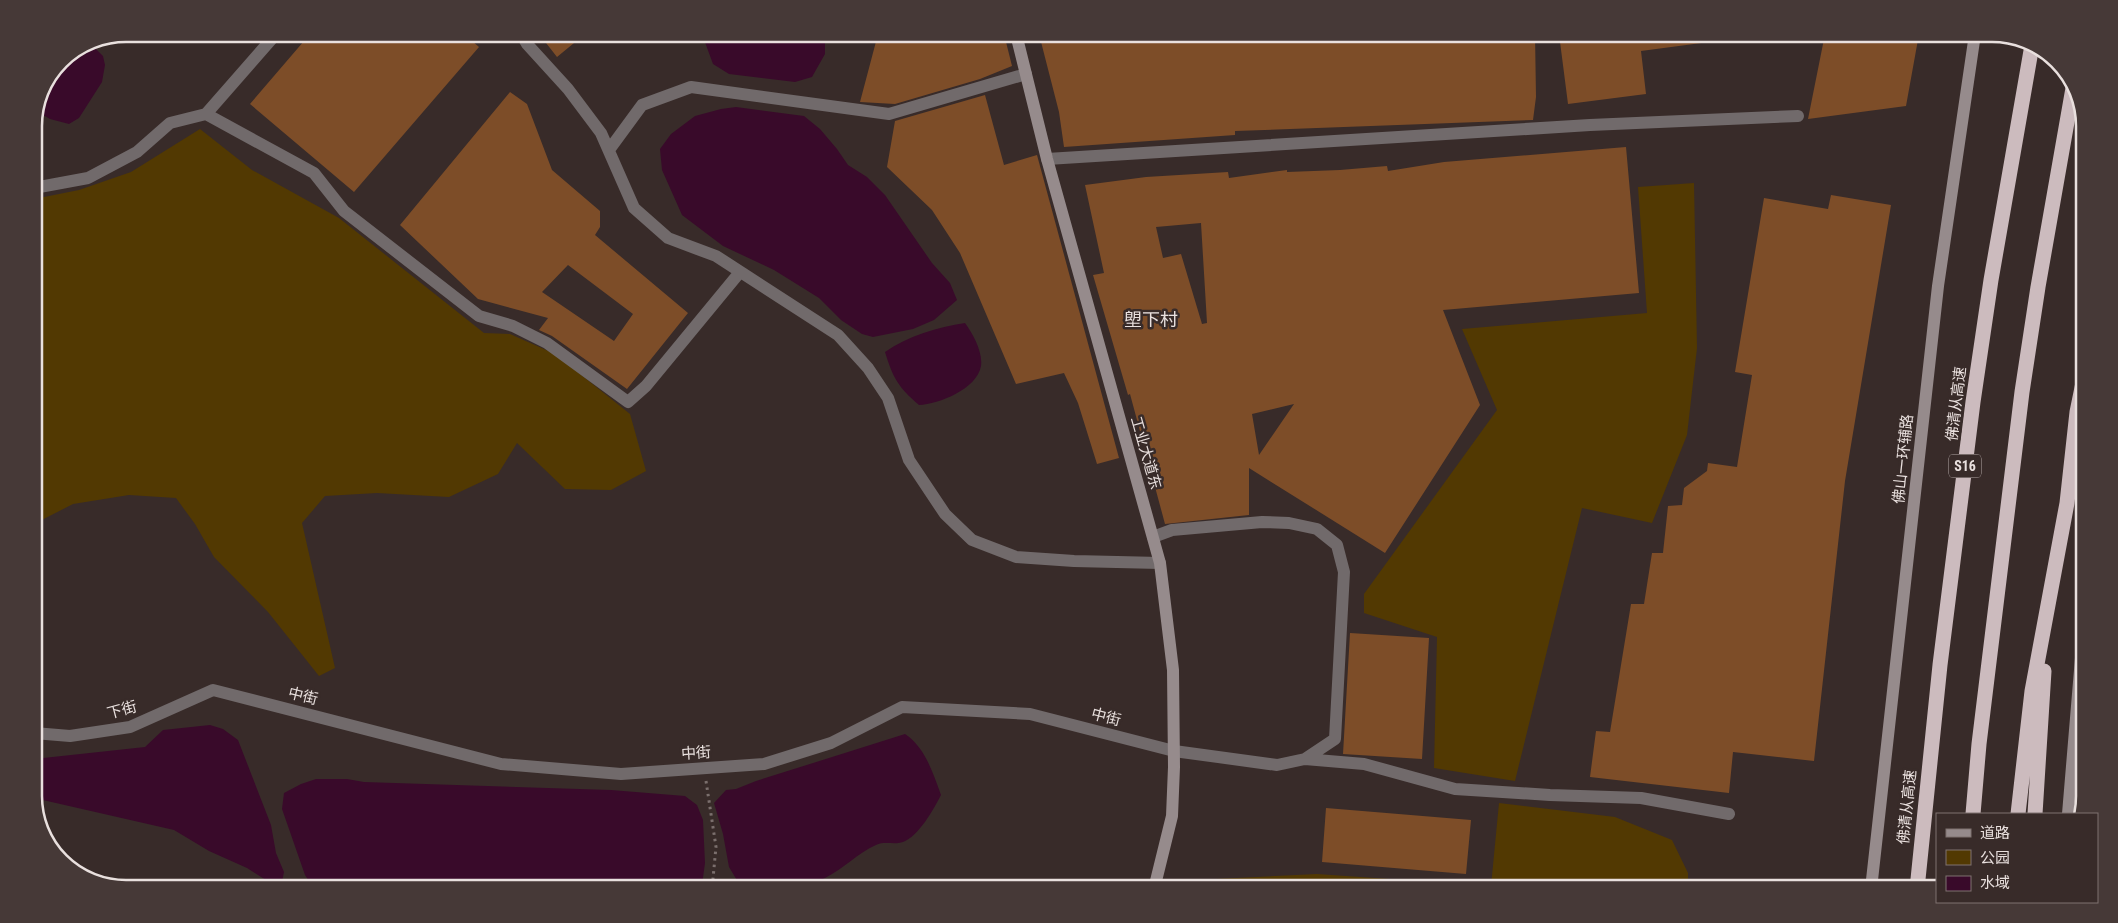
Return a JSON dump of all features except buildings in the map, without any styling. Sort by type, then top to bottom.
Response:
[{"type":"highway","name":"佛清从高速","points":[[1918,880],[1951,571],[1976,384],[1991,280],[2031,53]]},
{"type":"highway","points":[[1973,813],[1979,744],[2022,392],[2038,287],[2071,99]]},
{"type":"highway","points":[[2018,813],[2032,691],[2067,503],[2075,426]]},
{"type":"highway","points":[[2035,813],[2048,602]]},
{"type":"main road","name":"工业大道东","points":[[1018,42],[1047,159],[1160,563],[1173,670],[1174,752],[1172,816],[1156,880]]},
{"type":"main road","name":"佛山一环辅路","points":[[1872,880],[1936,295],[1974,42]]},
{"type":"main road","points":[[2068,813],[2076,719]]},
{"type":"street","points":[[43,186],[88,178],[137,152],[170,123],[206,114],[269,42]]},
{"type":"street","points":[[526,42],[542,63],[568,89],[601,133],[634,208],[668,238],[716,256],[838,335],[868,368],[888,398],[910,460],[945,514],[972,540],[1016,557],[1074,561],[1160,563]]},
{"type":"street","points":[[609,150],[642,105],[691,87],[889,114],[1026,74]]},
{"type":"street","points":[[206,114],[314,173],[344,211],[479,316],[513,326],[547,343],[628,402],[646,386],[740,272]]},
{"type":"street","points":[[1047,159],[1590,125],[1798,116]]},
{"type":"street","points":[[1153,537],[1172,530],[1262,522],[1289,523],[1317,530],[1337,546],[1344,572],[1335,739],[1305,758]]},
{"type":"street","name":"中街","points":[[213,690],[501,764],[621,774],[764,764],[831,743],[902,706],[1030,714],[1174,752],[1276,765],[1305,758]]},
{"type":"street","name":"下街","points":[[43,734],[70,736],[130,728],[213,690]]},
{"type":"street","points":[[1305,758],[1364,764],[1456,789],[1641,798],[1729,814]]},
{"type":"path","points":[[704,768],[716,847],[713,880]]},
{"type":"green space","points":[[200,129],[252,170],[339,218],[484,333],[510,334],[555,354],[630,414],[646,471],[611,490],[565,489],[517,443],[498,474],[449,497],[377,493],[325,496],[302,523],[335,668],[319,676],[268,612],[214,557],[195,524],[176,498],[129,495],[73,504],[43,519],[43,197],[79,190],[131,172]]},
{"type":"green space","points":[[1694,183],[1697,348],[1687,435],[1652,523],[1582,508],[1515,781],[1434,768],[1437,637],[1364,613],[1364,594],[1497,410],[1462,329],[1647,313],[1638,187]]},
{"type":"green space","points":[[1499,803],[1615,817],[1672,840],[1688,873],[1688,880],[1492,880]]},
{"type":"green space","points":[[1317,874],[1404,880],[1195,880]]},
{"type":"water","points":[[705,42],[825,42],[825,54],[812,77],[795,82],[729,74],[713,64]]},
{"type":"water","points":[[96,49],[103,56],[105,65],[102,82],[79,118],[69,124],[44,115],[45,105],[57,80],[67,67]]},
{"type":"water","points":[[736,107],[804,116],[820,129],[848,165],[867,177],[885,195],[932,263],[950,283],[957,300],[934,320],[913,329],[873,337],[862,334],[841,320],[819,298],[774,270],[723,246],[682,215],[662,170],[660,149],[671,134],[695,116]]},
{"type":"water","points":[[965,323],[979,349],[981,366],[978,374],[972,382],[956,394],[937,402],[919,405],[897,382],[885,352],[903,341],[924,333]]},
{"type":"water","points":[[210,725],[223,729],[238,740],[271,825],[276,853],[284,872],[282,880],[266,880],[247,868],[209,851],[174,830],[43,800],[43,758],[145,747],[163,730]]},
{"type":"water","points":[[905,734],[912,739],[923,753],[941,795],[920,829],[909,839],[903,842],[876,845],[825,878],[820,880],[737,880],[729,867],[723,834],[714,803],[726,790],[736,789]]},
{"type":"water","points":[[316,779],[347,779],[364,782],[611,790],[685,796],[697,805],[703,820],[705,863],[703,880],[308,880],[282,809],[284,793]]},
{"type":"district","name":"塱下村","points":[[1151,319]]}]
